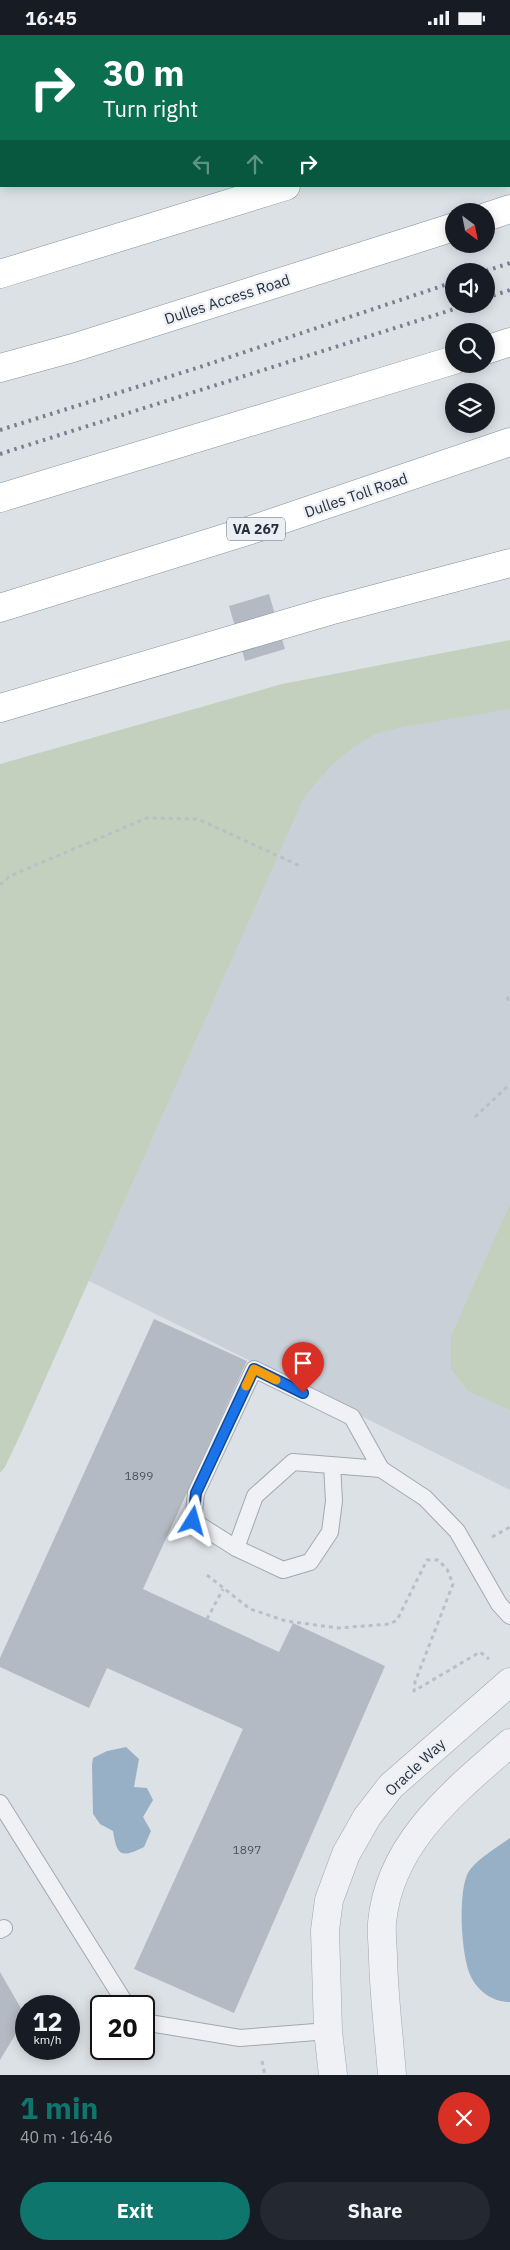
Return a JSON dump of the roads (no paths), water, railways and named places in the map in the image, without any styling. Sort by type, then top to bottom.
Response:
[{"type":"highway","points":[[0,274],[283,187]]},
{"type":"highway","points":[[495,214],[510,209]]},
{"type":"highway","name":"Dulles Access Road","points":[[0,368],[73,348],[445,230]]},
{"type":"highway","points":[[495,347],[510,342]]},
{"type":"highway","points":[[0,498],[445,363]]},
{"type":"highway","name":"Dulles Toll Road","points":[[0,608],[257,529],[510,442]]},
{"type":"highway","points":[[0,709],[293,621],[510,563]]},
{"type":"street","name":"Oracle Way","points":[[332,2075],[328,2031],[325,1930],[329,1900],[346,1854],[366,1817],[391,1786],[510,1682]]},
{"type":"street","points":[[392,2075],[383,1970],[382,1924],[387,1893],[400,1862],[436,1810],[459,1786],[510,1743]]},
{"type":"lane","points":[[332,1465],[334,1501],[330,1532],[310,1562],[283,1570],[236,1548],[193,1521],[196,1493],[254,1369],[352,1417],[381,1469],[424,1498],[457,1531],[499,1604],[510,1616]]},
{"type":"lane","points":[[236,1548],[255,1496],[293,1462],[381,1469]]},
{"type":"lane","points":[[0,1803],[120,1995]]},
{"type":"lane","points":[[155,2024],[240,2038],[328,2031]]},
{"type":"water","points":[[126,1747],[139,1759],[134,1787],[147,1788],[153,1800],[143,1817],[151,1831],[144,1847],[125,1854],[118,1850],[113,1831],[100,1824],[93,1814],[92,1765],[93,1758],[107,1751]]},
{"type":"water","points":[[510,1838],[510,2002],[504,2002],[482,1992],[471,1977],[463,1941],[462,1897],[470,1870],[480,1860]]},
{"type":"railway","points":[[495,268],[510,263]]},
{"type":"railway","points":[[0,430],[197,368],[445,285]]},
{"type":"railway","points":[[495,295],[510,290]]},
{"type":"railway","points":[[0,454],[445,312]]}]
